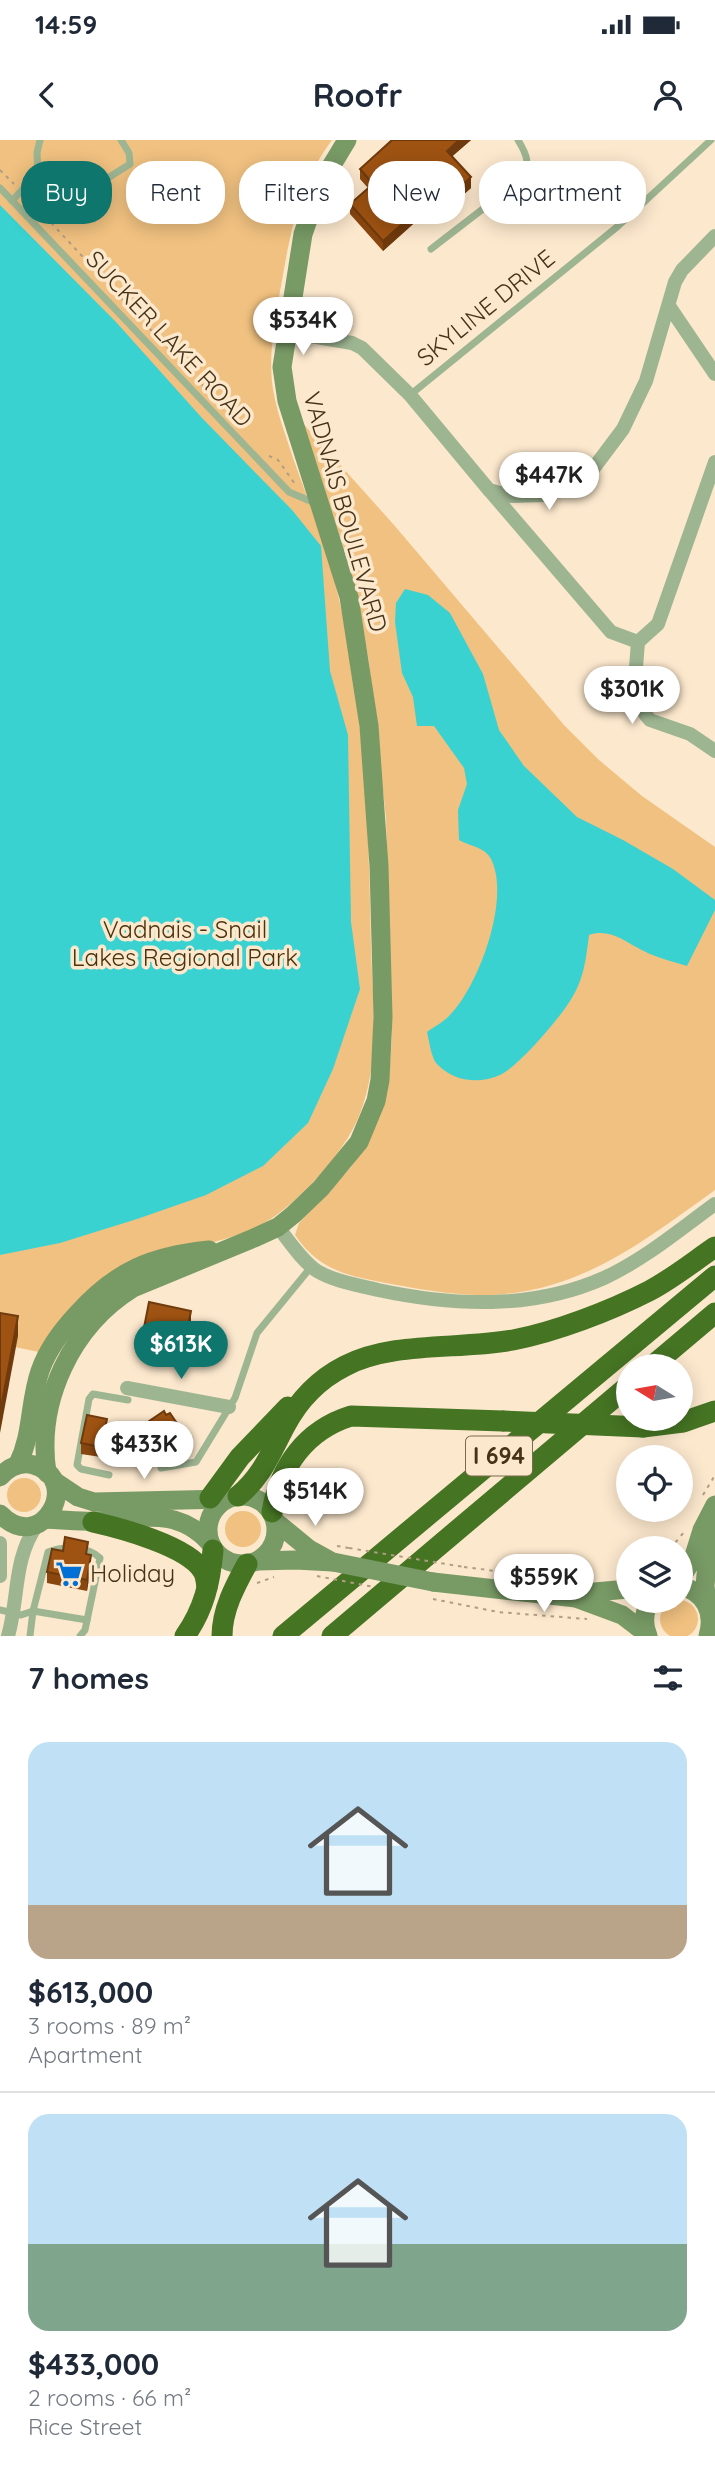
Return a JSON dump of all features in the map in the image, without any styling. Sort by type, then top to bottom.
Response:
[{"type":"highway","points":[[225,1497],[240,1457],[300,1395],[333,1369],[376,1355],[500,1342],[543,1332],[649,1291],[715,1247]]},
{"type":"highway","name":"I 694","points":[[283,1636],[715,1276]]},
{"type":"highway","points":[[666,1354],[715,1313]]},
{"type":"highway","name":"I 694","points":[[332,1636],[616,1396]]},
{"type":"highway","points":[[274,1517],[279,1482],[298,1451],[311,1436],[331,1422],[351,1416],[643,1427],[683,1422],[715,1411]]},
{"type":"highway","points":[[93,1522],[158,1541],[196,1563],[202,1569],[208,1587]]},
{"type":"highway","points":[[185,1636],[201,1610],[208,1587],[211,1546]]},
{"type":"highway","points":[[222,1636],[223,1622],[232,1593],[254,1569]]},
{"type":"street","name":"VADNAIS BOULEVARD","points":[[81,1321],[133,1288],[278,1227],[321,1188],[348,1158],[359,1142],[376,1101],[382,1056],[379,866],[374,767],[359,653],[346,586],[337,553],[312,502],[283,381],[283,349],[303,234],[311,206],[330,165],[347,140]]},
{"type":"street","points":[[489,490],[511,496],[546,495],[577,482],[590,473],[623,429],[636,405],[646,381],[675,282],[682,270],[715,236]]},
{"type":"street","points":[[669,306],[715,374]]},
{"type":"street","points":[[287,332],[352,343],[362,348],[410,395],[611,632],[638,642]]},
{"type":"street","points":[[715,461],[658,624],[638,642],[635,680],[645,714],[650,719],[690,734],[715,751]]},
{"type":"street","points":[[278,1227],[311,1267],[342,1282],[428,1300],[477,1303],[523,1300],[575,1289],[628,1266],[715,1203]]},
{"type":"street","points":[[7,1469],[28,1440],[33,1398],[40,1371],[53,1343],[81,1321]]},
{"type":"street","points":[[8,1636],[6,1612],[20,1557],[27,1539],[56,1502],[44,1454],[53,1393],[81,1321]]},
{"type":"street","points":[[127,1394],[229,1407]]},
{"type":"street","points":[[7,1469],[29,1464],[78,1497],[94,1502],[225,1497],[257,1499],[309,1549],[333,1554],[432,1590],[576,1598],[622,1615],[648,1635]]},
{"type":"street","points":[[211,1546],[209,1523],[212,1513],[225,1497]]},
{"type":"street","points":[[0,1514],[16,1526],[41,1522],[93,1522],[146,1517],[181,1521],[193,1527],[225,1560],[254,1569],[333,1554]]},
{"type":"street","points":[[254,1569],[274,1545],[277,1534],[274,1517]]},
{"type":"street","points":[[693,1538],[709,1519]]},
{"type":"street","points":[[693,1559],[709,1519]]},
{"type":"street","points":[[708,1636],[712,1622],[705,1578],[709,1519]]},
{"type":"street","points":[[0,1543],[0,1576]]},
{"type":"street","points":[[576,1598],[595,1592],[616,1590]]},
{"type":"street","points":[[693,1590],[711,1609]]},
{"type":"street","points":[[645,1613],[648,1635]]},
{"type":"lane","points":[[37,161],[40,140]]},
{"type":"lane","points":[[112,175],[130,164],[129,153],[121,140]]},
{"type":"lane","points":[[431,250],[523,178],[528,165],[527,154],[518,140]]},
{"type":"lane","name":"SKYLINE DRIVE","points":[[410,395],[617,227],[711,140]]},
{"type":"lane","name":"SUCKER LAKE ROAD","points":[[0,188],[251,454],[289,492],[312,502]]},
{"type":"lane","points":[[12,201],[21,191]]},
{"type":"lane","points":[[162,1468],[196,1462],[238,1391],[257,1333],[311,1267]]},
{"type":"lane","points":[[109,1475],[81,1469],[77,1465],[89,1399],[93,1394],[127,1394]]},
{"type":"lane","points":[[30,1636],[33,1611],[48,1552],[60,1547],[94,1552],[100,1558],[85,1630],[80,1636]]},
{"type":"lane","points":[[6,1612],[21,1615],[33,1611],[87,1620]]},
{"type":"path","points":[[0,170],[21,191]]},
{"type":"path","points":[[52,224],[221,406]]},
{"type":"path","points":[[265,455],[278,460],[312,502]]},
{"type":"path","points":[[333,1554],[349,1548],[551,1578],[594,1577]]},
{"type":"path","points":[[254,1569],[276,1576]]},
{"type":"path","points":[[310,1575],[380,1588]]},
{"type":"path","points":[[432,1590],[498,1612],[586,1619]]},
{"type":"green space","name":"Vadnais - Snail Lakes Regional Park","points":[[0,140],[332,140],[319,161],[239,161],[239,224],[294,224],[275,322],[271,370],[278,411],[329,560],[338,595],[360,727],[369,861],[374,1012],[373,1055],[366,1096],[352,1131],[342,1147],[303,1193],[273,1217],[248,1231],[214,1242],[39,1352],[0,1344]]},
{"type":"green space","points":[[300,420],[394,525],[564,725],[599,760],[642,796],[715,847],[715,1190],[604,1264],[544,1287],[511,1293],[476,1295],[376,1281],[349,1275],[326,1265],[295,1235],[299,1223],[351,1167],[371,1136],[381,1113],[389,1080],[392,1036],[386,818],[369,662],[350,566]]},
{"type":"green space","points":[[24,1478],[36,1483],[41,1495],[36,1507],[24,1512],[12,1507],[7,1495],[12,1483]]},
{"type":"green space","points":[[243,1511],[256,1516],[261,1529],[256,1542],[243,1547],[230,1542],[225,1529],[230,1516]]},
{"type":"green space","points":[[693,1608],[698,1619],[692,1632],[686,1636],[672,1636],[666,1632],[660,1619],[662,1613],[693,1613]]},
{"type":"water","name":"Vadnais - Snail Lakes Regional Park","points":[[0,205],[116,322],[202,418],[292,510],[321,546],[330,671],[348,735],[351,922],[360,989],[333,1069],[308,1123],[263,1166],[206,1195],[137,1219],[60,1243],[0,1255]]},
{"type":"water","points":[[405,589],[428,595],[450,613],[483,674],[499,730],[524,766],[577,817],[673,869],[715,900],[715,910],[687,966],[650,954],[613,935],[589,935],[581,977],[575,993],[564,1009],[538,1042],[508,1070],[483,1080],[457,1077],[442,1069],[434,1060],[427,1032],[447,1018],[471,984],[489,941],[497,896],[496,876],[491,859],[481,849],[459,840],[458,810],[467,784],[464,768],[434,726],[417,726],[413,697],[402,673],[395,622],[396,603]]},
{"type":"building","points":[[392,140],[459,140],[447,151],[456,161],[369,161]]},
{"type":"building","points":[[368,162],[368,178],[360,169]]},
{"type":"building","points":[[465,170],[471,177],[465,182]]},
{"type":"building","points":[[368,188],[368,224],[402,224],[383,241],[354,208],[354,201]]},
{"type":"building","points":[[149,1302],[191,1311],[185,1341],[143,1333]]},
{"type":"building","points":[[0,1313],[18,1316],[0,1413]]},
{"type":"building","points":[[164,1411],[166,1415],[170,1413],[180,1428],[150,1448],[140,1433],[145,1430],[142,1426]]},
{"type":"building","points":[[87,1415],[107,1419],[101,1447],[81,1443]]},
{"type":"building","name":"Holiday","points":[[65,1537],[88,1542],[86,1554],[91,1555],[87,1580],[47,1572],[52,1549],[63,1551]]},
{"type":"place","name":"Holiday","points":[[69,1574]]}]
